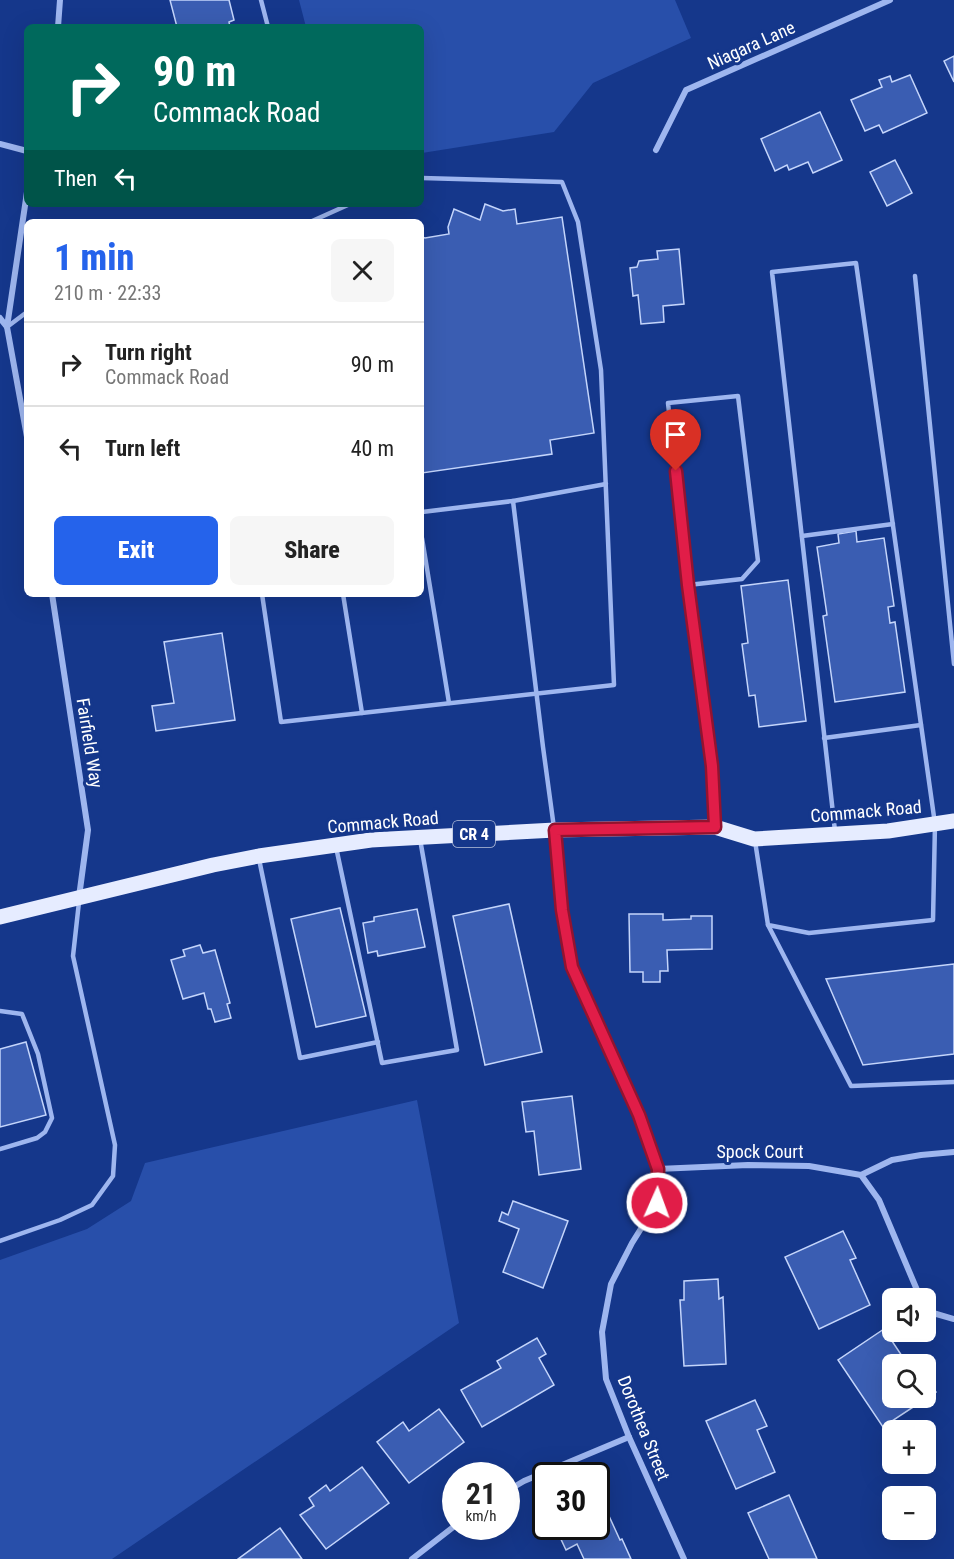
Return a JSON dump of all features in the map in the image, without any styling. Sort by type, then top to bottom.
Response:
[{"type":"main road","name":"Commack Road","points":[[0,917],[213,865],[371,840],[555,830],[715,827],[754,839],[888,831],[954,821]]},
{"type":"street","points":[[58,24],[60,0]]},
{"type":"street","name":"Niagara Lane","points":[[656,150],[686,90],[890,0]]},
{"type":"street","points":[[0,144],[24,150]]},
{"type":"street","points":[[24,420],[7,327],[25,207]]},
{"type":"street","points":[[0,318],[7,327]]},
{"type":"street","name":"Fairfield Way","points":[[52,597],[88,830],[79,897]]},
{"type":"street","name":"Dorothea Street","points":[[555,830],[562,910],[572,967],[639,1115],[658,1169],[657,1203],[611,1284],[602,1332],[606,1379],[628,1437],[684,1559]]},
{"type":"street","points":[[916,1288],[879,1200],[861,1175],[892,1160],[954,1152]]},
{"type":"street","name":"Spock Court","points":[[658,1169],[748,1165],[810,1166],[861,1175]]},
{"type":"street","points":[[936,1314],[954,1319]]},
{"type":"street","points":[[520,1483],[628,1437]]},
{"type":"street","points":[[412,1559],[442,1536]]},
{"type":"lane","points":[[261,0],[267,24]]},
{"type":"lane","points":[[262,597],[281,722],[614,686],[601,370],[578,222],[562,182],[424,178]]},
{"type":"lane","points":[[317,219],[343,207]]},
{"type":"lane","points":[[768,925],[809,933],[933,920],[935,824],[856,263],[772,272],[835,834]]},
{"type":"lane","points":[[915,276],[954,664]]},
{"type":"lane","points":[[7,327],[24,314]]},
{"type":"lane","points":[[688,585],[742,579],[758,561],[738,396],[668,403],[688,585],[712,766],[715,827]]},
{"type":"lane","points":[[424,512],[513,501],[606,483]]},
{"type":"lane","points":[[513,501],[555,830]]},
{"type":"lane","points":[[802,536],[893,524]]},
{"type":"lane","points":[[424,550],[449,703]]},
{"type":"lane","points":[[343,597],[362,713]]},
{"type":"lane","points":[[824,738],[921,725]]},
{"type":"lane","points":[[335,845],[382,1063],[457,1050],[419,837]]},
{"type":"lane","points":[[754,839],[768,925],[851,1086],[954,1082]]},
{"type":"lane","points":[[259,856],[300,1058],[378,1042]]},
{"type":"lane","points":[[0,1241],[60,1220],[92,1205],[113,1176],[115,1145],[73,956],[79,897]]},
{"type":"lane","points":[[0,1011],[22,1014],[38,1054],[52,1118],[45,1132],[37,1138],[0,1149]]},
{"type":"shaded area","points":[[299,0],[675,0],[691,38],[593,83],[554,132],[424,153],[424,24],[305,24]]},
{"type":"shaded area","points":[[417,1100],[459,1323],[112,1559],[0,1559],[0,1260],[87,1229],[131,1201],[145,1163]]},
{"type":"building","points":[[170,0],[229,0],[234,20],[229,24],[176,24]]},
{"type":"building","points":[[954,56],[954,82],[944,61]]},
{"type":"building","points":[[910,75],[927,113],[883,133],[879,125],[865,131],[851,100],[882,87],[879,80],[890,76],[892,82]]},
{"type":"building","points":[[820,112],[842,160],[813,173],[808,162],[789,170],[787,165],[775,171],[761,139]]},
{"type":"building","points":[[895,160],[912,193],[887,206],[870,172]]},
{"type":"building","points":[[485,204],[503,211],[515,209],[517,224],[562,217],[594,433],[550,440],[552,454],[424,473],[424,238],[449,234],[448,227],[454,209],[480,220]]},
{"type":"building","points":[[679,249],[684,304],[663,306],[664,322],[641,324],[638,295],[633,296],[630,268],[637,267],[639,261],[658,259],[657,251]]},
{"type":"building","points":[[856,531],[857,542],[884,538],[894,606],[888,607],[890,623],[895,622],[905,692],[835,702],[823,616],[827,615],[817,547],[839,543],[838,534]]},
{"type":"building","points":[[788,580],[806,721],[759,727],[755,695],[749,696],[742,644],[748,643],[741,586]]},
{"type":"building","points":[[222,633],[235,720],[156,731],[152,706],[174,703],[164,642]]},
{"type":"building","points":[[509,904],[542,1052],[485,1065],[453,916]]},
{"type":"building","points":[[340,908],[366,1016],[316,1027],[291,919]]},
{"type":"building","points":[[417,909],[425,947],[378,956],[377,951],[368,953],[363,923],[374,921],[374,917]]},
{"type":"building","points":[[629,914],[663,914],[663,920],[712,916],[712,949],[667,950],[668,971],[660,971],[660,982],[643,982],[643,972],[630,972]]},
{"type":"building","points":[[200,945],[203,953],[215,950],[230,1003],[227,1004],[231,1018],[215,1022],[211,1009],[208,1009],[204,993],[183,999],[171,960],[185,956],[183,950]]},
{"type":"building","points":[[954,964],[954,1054],[863,1065],[826,979]]},
{"type":"building","points":[[26,1042],[46,1115],[0,1127],[0,1049]]},
{"type":"building","points":[[572,1096],[581,1169],[539,1175],[534,1131],[526,1132],[522,1102]]},
{"type":"building","points":[[513,1201],[568,1221],[543,1288],[503,1272],[519,1229],[499,1221],[502,1212],[508,1215]]},
{"type":"building","points":[[843,1231],[856,1258],[850,1260],[870,1305],[819,1329],[785,1257]]},
{"type":"building","points":[[718,1279],[719,1299],[723,1297],[726,1364],[684,1366],[680,1300],[684,1300],[684,1281]]},
{"type":"building","points":[[882,1330],[882,1342],[893,1342],[901,1354],[882,1354],[882,1408],[912,1408],[894,1420],[882,1420],[882,1426],[838,1360]]},
{"type":"building","points":[[537,1338],[546,1354],[539,1358],[554,1385],[482,1427],[461,1390],[501,1368],[497,1361]]},
{"type":"building","points":[[755,1400],[767,1426],[757,1430],[775,1472],[736,1489],[706,1421]]},
{"type":"building","points":[[439,1409],[464,1442],[409,1483],[377,1442],[403,1422],[409,1431]]},
{"type":"building","points":[[362,1467],[389,1503],[326,1549],[300,1515],[314,1506],[309,1498],[326,1485],[330,1491]]},
{"type":"building","points":[[789,1495],[817,1559],[769,1559],[748,1513]]},
{"type":"building","points":[[610,1518],[631,1559],[584,1559],[577,1544],[566,1550],[561,1540],[610,1540]]},
{"type":"building","points":[[280,1528],[302,1559],[238,1559]]},
{"type":"route","points":[[657,1203],[658,1169],[639,1115],[572,967],[562,910],[555,830],[715,827],[712,766],[688,585],[676,471]]}]
